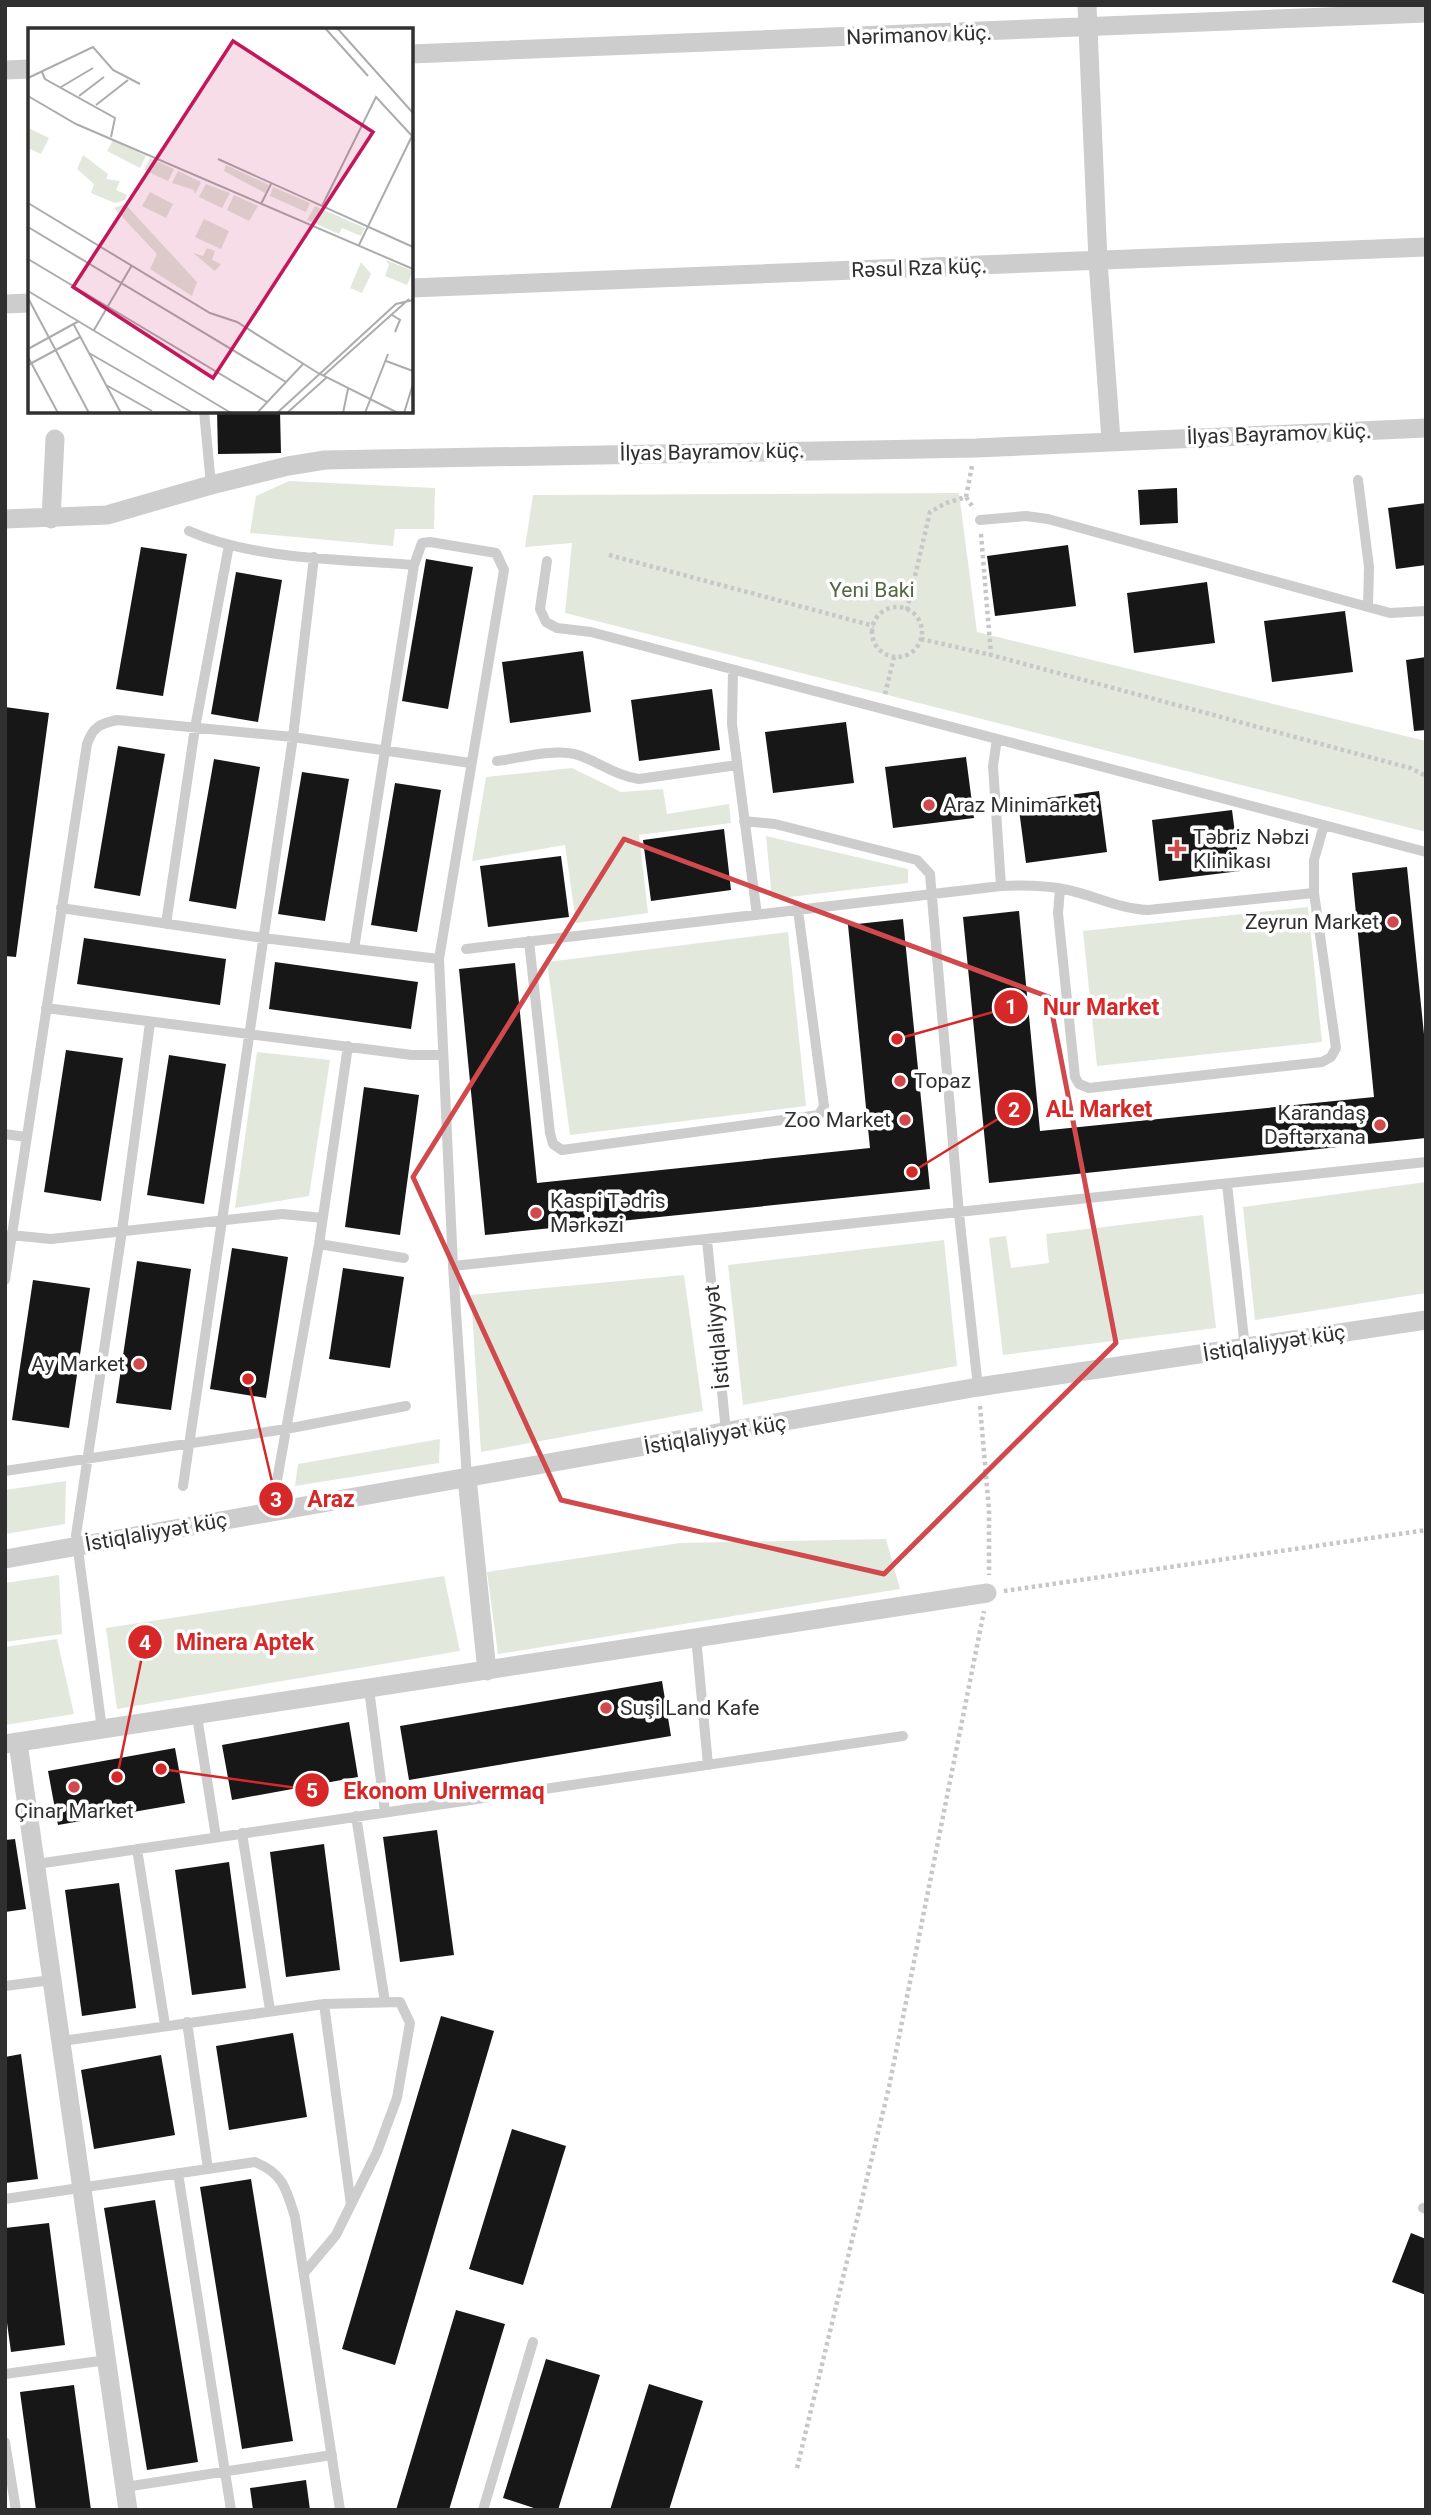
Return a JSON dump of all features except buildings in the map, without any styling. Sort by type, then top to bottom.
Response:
[{"type":"street","points":[[1087,5],[1098,261],[1111,440]]},
{"type":"street","name":"Nərimanov küç.","points":[[413,54],[1426,13]]},
{"type":"street","points":[[5,70],[28,69]]},
{"type":"street","name":"Rəsul Rza küç.","points":[[413,288],[1426,247]]},
{"type":"street","points":[[5,304],[28,303]]},
{"type":"street","name":"İlyas Bayramov küç.","points":[[5,519],[107,515],[211,485],[325,460],[976,448],[1426,428]]},
{"type":"street","points":[[51,519],[55,439]]},
{"type":"street","name":"İstiqlaliyyət küç","points":[[5,1559],[978,1387],[1426,1320]]},
{"type":"street","points":[[467,1478],[487,1671]]},
{"type":"street","points":[[128,2510],[84,2188],[51,1980],[37,1864],[12,1744],[987,1593]]},
{"type":"lane","points":[[204,413],[211,485]]},
{"type":"lane","points":[[1357,480],[1369,567],[1368,607]]},
{"type":"lane","points":[[980,520],[1026,516],[1048,519],[1368,607],[1390,612],[1426,611]]},
{"type":"lane","points":[[189,531],[229,545],[314,557],[414,565]]},
{"type":"lane","points":[[354,949],[417,551],[422,543],[430,542],[496,553],[504,570],[439,959],[453,1266],[467,1478]]},
{"type":"lane","points":[[166,925],[195,728],[229,545]]},
{"type":"lane","points":[[183,1486],[293,737],[314,557]]},
{"type":"lane","points":[[547,562],[540,609],[546,622],[557,628],[591,632],[1426,852]]},
{"type":"lane","points":[[733,670],[730,700],[757,915]]},
{"type":"lane","points":[[5,1280],[61,908],[87,744],[92,730],[100,723],[117,720],[293,737],[470,763]]},
{"type":"lane","points":[[997,739],[993,766],[1002,886]]},
{"type":"lane","points":[[497,761],[563,753],[578,755],[625,777],[639,779],[737,765]]},
{"type":"lane","points":[[744,821],[775,824],[917,860],[930,874],[959,1214],[978,1387]]},
{"type":"lane","points":[[1060,889],[1059,913],[1075,1077],[1079,1084],[1089,1088],[1322,1062],[1331,1057],[1336,1048],[1314,893],[1314,860],[1324,825]]},
{"type":"lane","points":[[466,949],[1002,886],[1060,889],[1149,911],[1314,893]]},
{"type":"lane","points":[[61,908],[166,925],[439,959]]},
{"type":"lane","points":[[529,942],[550,1133],[553,1144],[562,1150],[575,1149],[819,1115],[824,1106],[798,910]]},
{"type":"lane","points":[[46,1008],[412,1055],[443,1055]]},
{"type":"lane","points":[[102,1729],[76,1546],[77,1519],[122,1231],[150,1023]]},
{"type":"lane","points":[[276,1510],[276,1486],[319,1244],[348,1046]]},
{"type":"lane","points":[[5,1134],[25,1137]]},
{"type":"lane","points":[[453,1266],[1426,1162]]},
{"type":"lane","points":[[1227,1184],[1245,1348]]},
{"type":"lane","points":[[10,1235],[51,1239],[282,1214],[323,1218]]},
{"type":"lane","name":"İstiqlaliyyət","points":[[707,1240],[727,1433]]},
{"type":"lane","points":[[319,1244],[404,1258]]},
{"type":"lane","points":[[5,1471],[286,1429],[407,1406]]},
{"type":"lane","points":[[696,1637],[708,1765]]},
{"type":"lane","points":[[369,1689],[385,1812]]},
{"type":"lane","points":[[197,1716],[216,1838]]},
{"type":"lane","points":[[37,1864],[904,1736]]},
{"type":"lane","points":[[356,1816],[385,2002]]},
{"type":"lane","points":[[242,1833],[270,2010]]},
{"type":"lane","points":[[137,1849],[164,2025]]},
{"type":"lane","points":[[5,1986],[51,1980]]},
{"type":"lane","points":[[62,2041],[270,2010],[324,2004],[400,2002],[410,2023],[397,2098],[336,2235],[304,2273]]},
{"type":"lane","points":[[324,2004],[351,2205]]},
{"type":"lane","points":[[187,2022],[208,2169]]},
{"type":"lane","points":[[5,2199],[255,2162],[273,2169],[286,2188],[295,2217],[341,2510]]},
{"type":"lane","points":[[178,2173],[231,2510]]},
{"type":"lane","points":[[483,2510],[533,2342]]},
{"type":"lane","points":[[5,2374],[107,2360]]},
{"type":"lane","points":[[5,2442],[16,2510]]},
{"type":"lane","points":[[125,2487],[332,2455]]},
{"type":"path","points":[[976,448],[966,497],[980,520],[991,655]]},
{"type":"path","points":[[907,610],[930,512],[946,503],[966,497]]},
{"type":"path","points":[[609,555],[874,626]]},
{"type":"path","points":[[888,610],[907,610],[920,623],[921,639],[913,651],[894,657],[878,648],[873,634],[874,626],[882,613],[888,610]]},
{"type":"path","points":[[921,639],[991,655],[1410,768],[1426,776]]},
{"type":"path","points":[[880,710],[894,657]]},
{"type":"path","points":[[797,2468],[889,2087],[987,1593],[989,1510],[978,1387]]},
{"type":"path","points":[[987,1593],[1426,1530]]},
{"type":"highlighted area","points":[[624,839],[1049,997],[1116,1343],[884,1574],[561,1500],[413,1177]]},
{"type":"green space","points":[[289,481],[435,488],[434,529],[395,529],[393,546],[250,533],[256,496]]},
{"type":"green space","name":"Yeni Baki","points":[[959,493],[977,632],[1426,741],[1426,832],[565,613],[572,543],[525,547],[533,495]]},
{"type":"green space","points":[[572,768],[621,792],[663,789],[667,814],[729,804],[731,823],[639,835],[648,913],[576,923],[565,845],[472,861],[486,777]]},
{"type":"green space","points":[[766,836],[908,869],[908,883],[772,899]]},
{"type":"green space","points":[[1308,907],[1322,1042],[1097,1066],[1083,931]]},
{"type":"green space","points":[[788,932],[806,1106],[570,1135],[547,962]]},
{"type":"green space","points":[[257,1052],[330,1060],[309,1196],[235,1208]]},
{"type":"green space","points":[[1426,1182],[1426,1293],[1255,1320],[1243,1207]]},
{"type":"green space","points":[[1203,1215],[1216,1328],[1003,1355],[989,1238],[1006,1236],[1011,1268],[1049,1263],[1046,1234]]},
{"type":"green space","points":[[944,1240],[957,1366],[743,1405],[728,1265]]},
{"type":"green space","points":[[684,1275],[703,1411],[481,1452],[471,1295]]},
{"type":"green space","points":[[440,1439],[439,1463],[295,1486],[298,1464]]},
{"type":"green space","points":[[66,1481],[65,1524],[5,1534],[5,1490]]},
{"type":"green space","points":[[886,1539],[900,1589],[498,1654],[487,1572],[680,1543]]},
{"type":"green space","points":[[59,1575],[62,1634],[5,1642],[5,1583]]},
{"type":"green space","points":[[444,1576],[460,1651],[117,1709],[106,1628]]},
{"type":"green space","points":[[57,1639],[74,1714],[5,1725],[5,1647]]},
{"type":"place","name":"Araz Minimarket","points":[[929,805]]},
{"type":"place","name":"Təbriz Nəbzi Klinikası","points":[[1177,849]]},
{"type":"place","name":"Zeyrun Market","points":[[1393,922]]},
{"type":"place","name":"Nur Market","points":[[897,1039]]},
{"type":"place","name":"Topaz","points":[[900,1081]]},
{"type":"place","name":"Zoo Market","points":[[905,1120]]},
{"type":"place","name":"Karandaş Dəftərxana","points":[[1380,1125]]},
{"type":"place","name":"AL Market","points":[[912,1172]]},
{"type":"place","name":"Kaspi Tədris Mərkəzi","points":[[536,1213]]},
{"type":"place","name":"Ay Market","points":[[139,1364]]},
{"type":"place","name":"Araz","points":[[248,1379]]},
{"type":"place","name":"Suşi Land Kafe","points":[[606,1708]]},
{"type":"place","name":"Ekonom Univermaq","points":[[161,1769]]},
{"type":"place","name":"Minera Aptek","points":[[117,1777]]},
{"type":"place","name":"Çinar Market","points":[[74,1787]]}]
